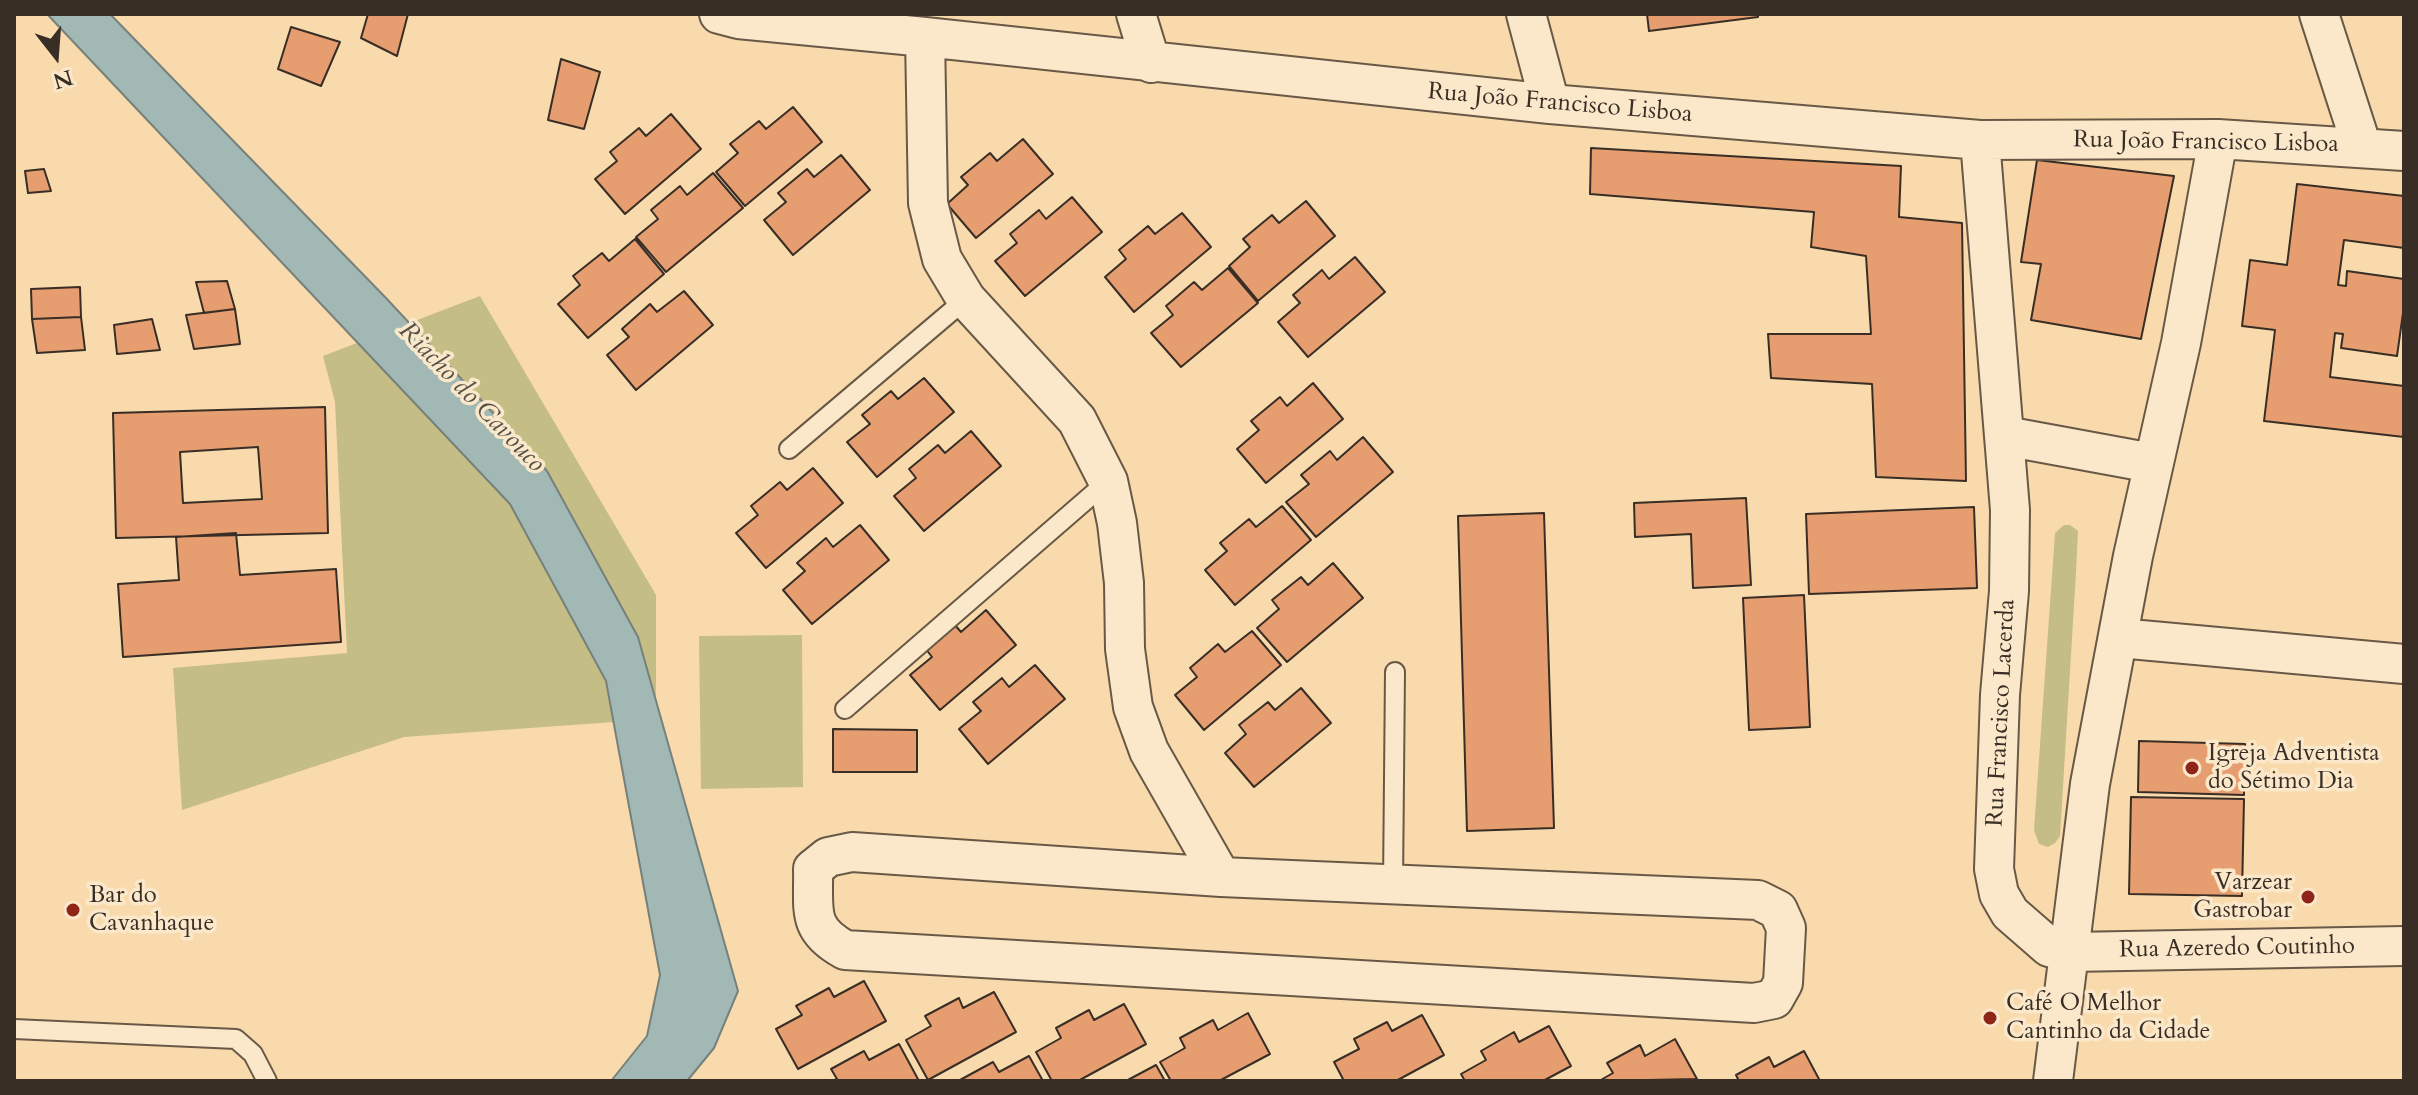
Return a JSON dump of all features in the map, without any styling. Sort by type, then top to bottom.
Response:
[{"type":"street","points":[[1136,14],[1151,63]]},
{"type":"street","points":[[1526,14],[1550,104]]},
{"type":"street","points":[[2319,14],[2362,147]]},
{"type":"street","name":"Rua João Francisco Lisboa","points":[[731,16],[1550,104],[1980,140],[2218,139],[2404,151]]},
{"type":"street","points":[[925,37],[928,203],[942,259],[966,299],[1077,420],[1108,481],[1124,583],[1125,649],[1133,707],[1149,751],[1221,877]]},
{"type":"street","points":[[2053,1081],[2090,784],[2152,463],[2181,343],[2218,139]]},
{"type":"street","name":"Rua Francisco Lacerda","points":[[1980,140],[2010,510],[2009,591],[2000,695],[1994,869],[1999,894],[2010,913],[2049,947],[2070,952]]},
{"type":"street","points":[[2005,436],[2152,463]]},
{"type":"street","points":[[2119,638],[2404,664]]},
{"type":"street","points":[[852,852],[1221,877],[1393,884],[1758,900],[1778,910],[1786,928],[1783,983],[1774,999],[1754,1003],[845,950],[827,940],[814,922],[813,869],[828,857],[852,852]]},
{"type":"street","name":"Rua Azeredo Coutinho","points":[[2070,952],[2404,946]]},
{"type":"lane","points":[[789,449],[966,299]]},
{"type":"lane","points":[[845,709],[1108,481]]},
{"type":"lane","points":[[1393,884],[1395,672]]},
{"type":"lane","points":[[14,1029],[236,1039],[253,1054],[267,1081]]},
{"type":"shaded area","points":[[480,296],[656,595],[656,719],[404,737],[182,810],[173,668],[347,653],[335,402],[323,356]]},
{"type":"shaded area","points":[[2064,525],[2078,531],[2076,572],[2060,836],[2048,847],[2039,844],[2034,830],[2055,533]]},
{"type":"shaded area","points":[[802,635],[803,787],[701,789],[699,636]]},
{"type":"water","name":"Riacho do Cavouco","points":[[47,14],[110,14],[386,298],[547,471],[638,637],[738,991],[714,1048],[687,1081],[611,1081],[647,1036],[660,975],[606,681],[510,504]]},
{"type":"building","points":[[368,14],[408,14],[397,56],[361,38]]},
{"type":"building","points":[[1647,14],[1758,14],[1758,17],[1649,31]]},
{"type":"building","points":[[291,27],[340,42],[321,86],[278,69]]},
{"type":"building","points":[[561,59],[600,72],[584,129],[548,120]]},
{"type":"building","points":[[793,107],[822,142],[745,206],[716,172],[738,153],[730,144],[759,121],[766,129]]},
{"type":"building","points":[[671,114],[701,149],[625,214],[595,179],[617,161],[610,152],[639,128],[646,136]]},
{"type":"building","points":[[1023,139],[1053,174],[976,238],[947,204],[968,185],[961,177],[990,153],[997,161]]},
{"type":"building","points":[[1591,148],[1901,166],[1899,217],[1962,223],[1966,481],[1876,477],[1872,384],[1771,378],[1768,334],[1871,334],[1866,256],[1811,247],[1814,212],[1590,194]]},
{"type":"building","points":[[841,155],[870,190],[793,255],[764,220],[786,202],[778,193],[807,169],[814,177]]},
{"type":"building","points":[[2037,160],[2174,176],[2141,339],[2031,320],[2041,264],[2021,262]]},
{"type":"building","points":[[44,169],[51,191],[28,193],[25,171]]},
{"type":"building","points":[[713,173],[743,208],[666,272],[636,237],[658,219],[651,210],[680,186],[687,195]]},
{"type":"building","points":[[2297,184],[2404,196],[2404,248],[2344,240],[2338,285],[2346,286],[2347,271],[2404,279],[2404,306],[2397,356],[2341,348],[2343,334],[2335,333],[2330,377],[2404,386],[2404,437],[2264,421],[2275,330],[2242,326],[2250,260],[2287,265]]},
{"type":"building","points":[[1072,197],[1102,232],[1025,296],[995,261],[1017,243],[1010,234],[1039,210],[1046,219]]},
{"type":"building","points":[[1306,201],[1335,236],[1258,301],[1229,266],[1250,247],[1243,239],[1272,215],[1279,223]]},
{"type":"building","points":[[1182,213],[1211,247],[1134,312],[1105,277],[1126,259],[1119,250],[1148,226],[1155,234]]},
{"type":"building","points":[[635,239],[664,274],[588,338],[558,304],[580,285],[573,276],[602,253],[609,261]]},
{"type":"building","points":[[1355,257],[1385,292],[1308,357],[1278,322],[1300,303],[1293,295],[1322,270],[1329,279]]},
{"type":"building","points":[[1228,268],[1258,303],[1181,367],[1151,333],[1173,315],[1166,306],[1194,282],[1202,290]]},
{"type":"building","points":[[227,281],[235,309],[204,313],[196,282]]},
{"type":"building","points":[[80,287],[81,317],[32,319],[31,289]]},
{"type":"building","points":[[684,291],[713,325],[636,390],[607,355],[629,337],[622,329],[650,304],[657,312]]},
{"type":"building","points":[[235,309],[240,344],[194,349],[186,315]]},
{"type":"building","points":[[81,317],[85,350],[37,353],[32,319]]},
{"type":"building","points":[[152,319],[160,350],[117,354],[114,325]]},
{"type":"building","points":[[924,378],[954,412],[877,477],[847,442],[870,424],[862,415],[891,391],[898,399]]},
{"type":"building","points":[[1313,383],[1343,419],[1266,483],[1237,449],[1259,430],[1251,421],[1280,397],[1287,406]]},
{"type":"building","points":[[325,407],[328,533],[116,538],[113,413]],"holes":[[[258,447],[262,499],[183,503],[180,452]]]},
{"type":"building","points":[[971,431],[1001,466],[924,531],[894,496],[916,478],[909,469],[938,445],[945,453]]},
{"type":"building","points":[[1363,437],[1393,472],[1316,537],[1286,502],[1309,484],[1301,475],[1330,451],[1337,460]]},
{"type":"building","points":[[813,468],[843,503],[766,568],[736,533],[758,515],[751,506],[780,482],[787,490]]},
{"type":"building","points":[[1746,498],[1751,585],[1693,588],[1691,534],[1635,537],[1634,503]]},
{"type":"building","points":[[1282,506],[1311,540],[1235,605],[1205,570],[1227,551],[1220,543],[1249,519],[1256,527]]},
{"type":"building","points":[[1974,507],[1977,588],[1809,594],[1806,514]]},
{"type":"building","points":[[1544,513],[1554,828],[1467,831],[1458,516]]},
{"type":"building","points":[[860,525],[889,560],[812,624],[783,590],[805,571],[797,563],[826,538],[833,547]]},
{"type":"building","points":[[236,533],[240,575],[336,569],[341,642],[123,657],[118,584],[179,580],[176,537]]},
{"type":"building","points":[[1333,563],[1363,598],[1287,662],[1257,628],[1279,609],[1272,600],[1301,577],[1308,585]]},
{"type":"building","points":[[1804,595],[1810,727],[1749,730],[1743,598]]},
{"type":"building","points":[[986,610],[1016,645],[940,710],[910,675],[932,657],[925,648],[954,624],[961,632]]},
{"type":"building","points":[[1252,631],[1281,665],[1204,730],[1175,695],[1197,677],[1190,668],[1218,644],[1225,652]]},
{"type":"building","points":[[1035,665],[1065,699],[988,764],[959,729],[981,711],[973,702],[1002,678],[1009,687]]},
{"type":"building","points":[[1301,688],[1331,723],[1254,787],[1225,753],[1246,734],[1239,725],[1268,702],[1275,710]]},
{"type":"building","points":[[833,729],[917,730],[917,772],[833,772]]},
{"type":"building","name":"Igreja Adventista do Sétimo Dia","points":[[2139,741],[2245,744],[2244,795],[2138,792]]},
{"type":"building","points":[[2131,797],[2244,799],[2242,896],[2129,894]]},
{"type":"building","points":[[864,981],[886,1021],[798,1069],[776,1029],[802,1015],[796,1006],[829,988],[834,997]]},
{"type":"building","points":[[994,992],[1016,1032],[928,1080],[906,1040],[931,1026],[925,1016],[959,998],[963,1008]]},
{"type":"building","points":[[1124,1004],[1146,1044],[1078,1081],[1052,1081],[1036,1052],[1061,1038],[1056,1028],[1089,1010],[1094,1020]]},
{"type":"building","points":[[1248,1013],[1270,1054],[1219,1081],[1171,1081],[1160,1062],[1185,1048],[1180,1038],[1213,1020],[1218,1030]]},
{"type":"building","points":[[1422,1015],[1444,1055],[1396,1081],[1344,1081],[1334,1062],[1359,1049],[1354,1039],[1387,1022],[1392,1031]]},
{"type":"building","points":[[1549,1026],[1571,1066],[1543,1081],[1465,1081],[1461,1074],[1486,1060],[1481,1051],[1514,1032],[1519,1042]]},
{"type":"building","points":[[1675,1039],[1697,1079],[1599,1081],[1613,1073],[1607,1063],[1640,1045],[1645,1056]]},
{"type":"building","points":[[899,1044],[919,1081],[832,1081],[837,1079],[831,1069],[864,1051],[869,1060]]},
{"type":"building","points":[[1804,1051],[1820,1081],[1739,1081],[1736,1075],[1769,1057],[1774,1067]]},
{"type":"building","points":[[1029,1056],[1043,1081],[960,1080],[993,1062],[999,1072]]},
{"type":"building","points":[[1156,1065],[1165,1081],[1126,1081]]},
{"type":"place","name":"Igreja Adventista do Sétimo Dia","points":[[2192,768]]},
{"type":"place","name":"Varzear Gastrobar","points":[[2308,897]]},
{"type":"place","name":"Bar do Cavanhaque","points":[[73,910]]},
{"type":"place","name":"Café O Melhor Cantinho da Cidade","points":[[1990,1018]]}]
